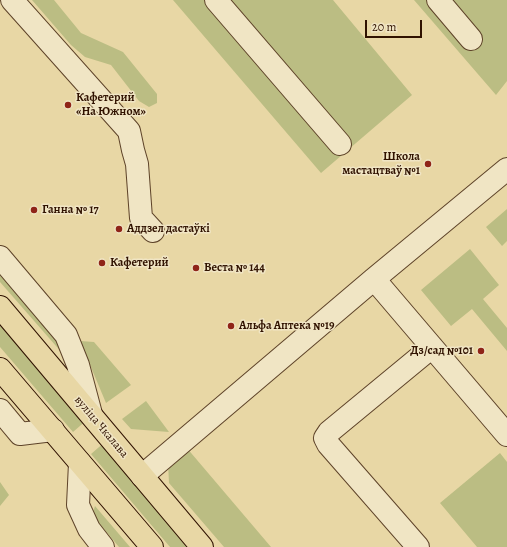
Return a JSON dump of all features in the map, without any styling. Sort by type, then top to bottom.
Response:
[{"type":"main road","name":"вуліца Чкалава","points":[[0,308],[202,547]]},
{"type":"main road","points":[[0,369],[152,547]]},
{"type":"lane","points":[[12,0],[129,131],[137,164],[141,218],[153,232]]},
{"type":"lane","points":[[216,0],[340,144]]},
{"type":"lane","points":[[438,0],[471,39]]},
{"type":"lane","points":[[142,476],[374,279],[507,169]]},
{"type":"lane","points":[[0,257],[66,335],[78,365],[91,414]]},
{"type":"lane","points":[[374,279],[507,435]]},
{"type":"lane","points":[[418,547],[328,444],[325,438],[329,432],[432,347]]},
{"type":"lane","points":[[0,410],[20,434],[53,430]]},
{"type":"lane","points":[[80,463],[78,505],[89,529],[103,547]]},
{"type":"green space","points":[[32,0],[54,0],[81,33],[123,52],[157,94],[157,103],[149,107],[139,101],[111,65],[85,57],[71,45]]},
{"type":"green space","points":[[173,0],[333,0],[412,95],[321,173]]},
{"type":"green space","points":[[414,0],[507,0],[507,81],[496,95]]},
{"type":"green space","points":[[507,209],[507,241],[502,246],[486,227]]},
{"type":"green space","points":[[470,249],[499,285],[483,299],[507,328],[507,351],[472,309],[451,326],[421,290]]},
{"type":"green space","points":[[0,272],[63,344],[63,354],[0,282]]},
{"type":"green space","points":[[0,316],[88,419],[73,432],[0,347]]},
{"type":"green space","points":[[80,341],[94,342],[131,385],[106,403]]},
{"type":"green space","points":[[146,401],[169,432],[131,429],[122,419]]},
{"type":"green space","points":[[106,441],[197,547],[170,547],[91,454]]},
{"type":"green space","points":[[186,447],[271,547],[224,547],[169,483],[168,463]]},
{"type":"green space","points":[[500,453],[507,462],[507,547],[477,547],[440,503]]},
{"type":"green space","points":[[0,482],[9,495],[0,506]]},
{"type":"green space","points":[[95,506],[130,547],[119,547],[92,515]]},
{"type":"place","name":"Кафетерий «На Южном»","points":[[68,105]]},
{"type":"place","name":"Школа мастацтваў №1","points":[[428,164]]},
{"type":"place","name":"Ганна № 17","points":[[34,210]]},
{"type":"place","name":"Аддзел дастаўкі","points":[[119,229]]},
{"type":"place","name":"Кафетерий","points":[[102,263]]},
{"type":"place","name":"Веста № 144","points":[[196,268]]},
{"type":"place","name":"Альфа Аптека №19","points":[[231,326]]},
{"type":"place","name":"Дз/сад №101","points":[[481,351]]}]
